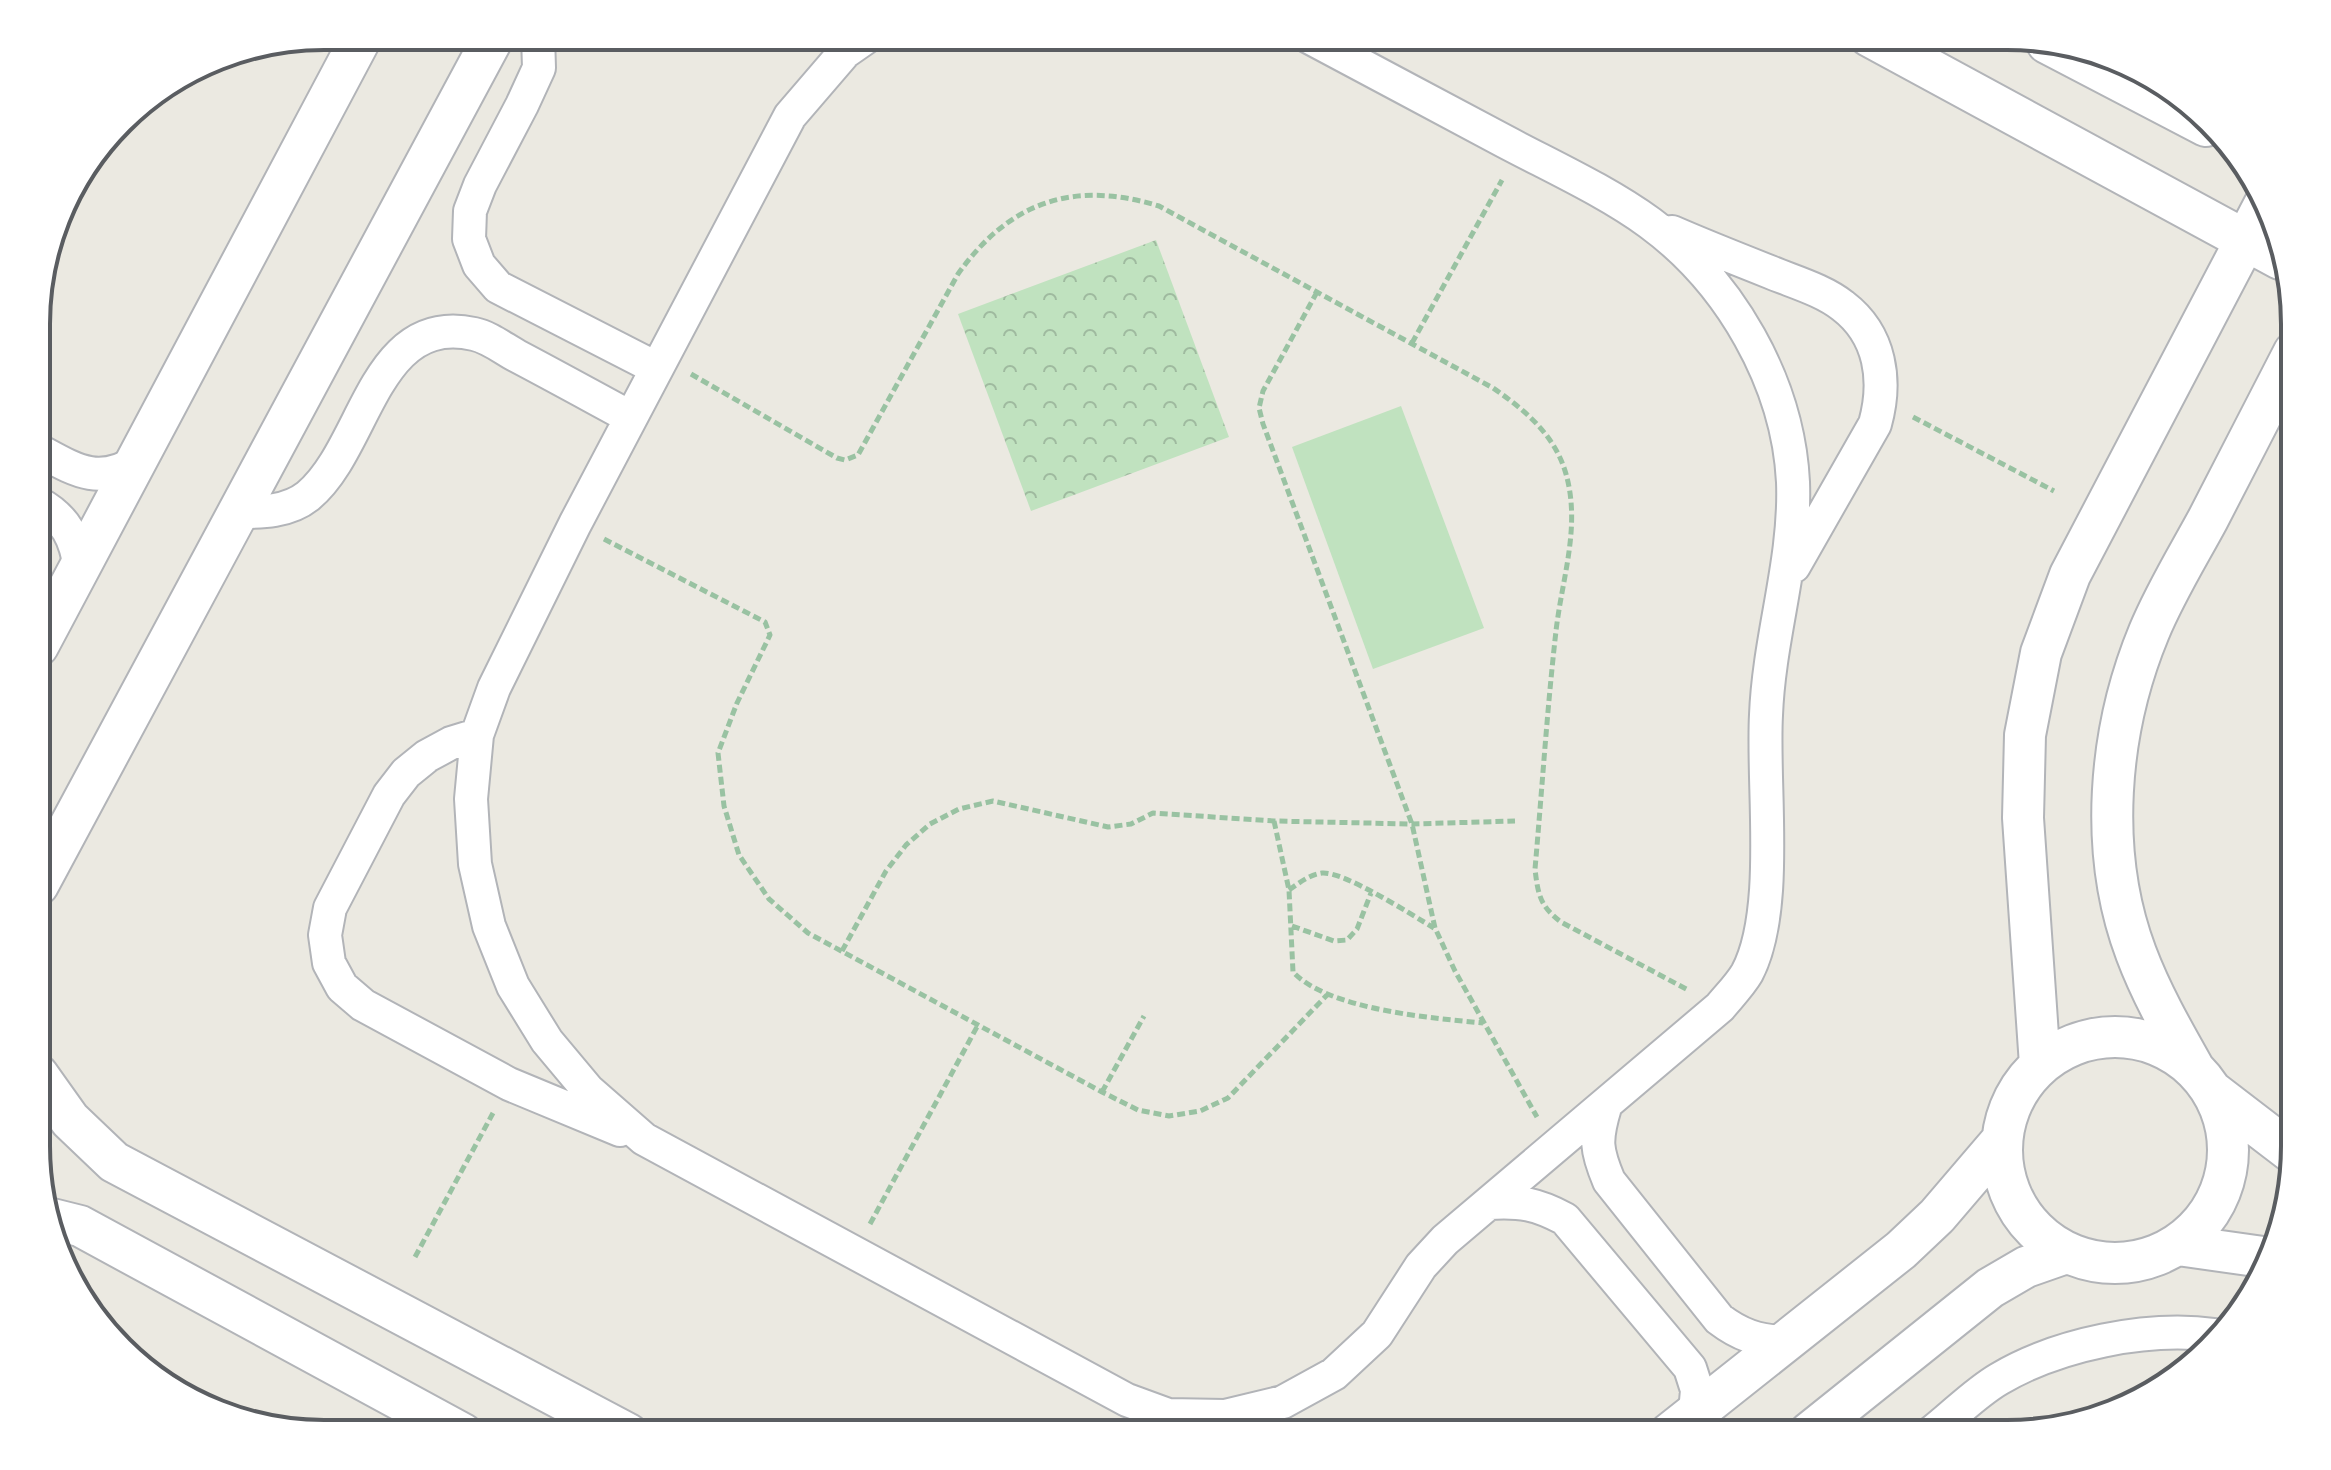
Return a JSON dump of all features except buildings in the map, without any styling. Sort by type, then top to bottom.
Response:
[{"type":"street","points":[[50,624],[351,50]]},
{"type":"street","points":[[50,863],[486,50]]},
{"type":"street","points":[[538,50],[539,68],[470,211],[469,239],[479,265],[498,287],[659,363]]},
{"type":"street","points":[[644,1139],[588,1090],[547,1041],[513,986],[489,926],[475,864],[471,799],[477,735],[494,688],[630,417],[790,116],[841,50]]},
{"type":"street","points":[[1333,50],[1598,191],[1650,223],[1820,293],[1843,306],[1862,325],[1875,348],[1882,374],[1881,401],[1875,424],[1784,583]]},
{"type":"street","points":[[1895,50],[2271,254]]},
{"type":"street","points":[[2082,61],[2182,114]]},
{"type":"street","points":[[2040,1065],[2023,818],[2025,735],[2041,653],[2070,575],[2258,216]]},
{"type":"street","points":[[477,735],[451,743],[427,756],[406,773],[389,795],[330,908],[325,935],[329,963],[342,987],[363,1005],[509,1084],[644,1139],[1127,1400],[1168,1415],[1225,1416],[1283,1402],[1334,1374],[1377,1334],[1421,1266],[1437,1249],[1720,1007],[1746,973],[1762,933],[1766,890],[1766,714],[1792,539],[1793,479],[1783,419],[1763,362],[1733,310],[1705,274],[1650,223]]},
{"type":"street","points":[[238,512],[274,511],[306,497],[331,472],[395,356],[419,339],[447,331],[477,334],[630,417]]},
{"type":"street","points":[[2280,379],[2149,631],[2128,693],[2116,757],[2112,822],[2119,887],[2135,950],[2161,1011],[2203,1079],[2228,1132],[2226,1175],[2209,1215],[2178,1245],[2143,1261],[2104,1264],[2066,1253],[2029,1225],[2007,1186],[2002,1140],[2014,1098],[2040,1065],[2068,1046],[2100,1037],[2134,1037],[2166,1048],[2203,1079],[2280,1142]]},
{"type":"street","points":[[50,456],[90,474],[123,470],[138,461]]},
{"type":"street","points":[[50,512],[63,521],[72,536],[80,569]]},
{"type":"street","points":[[50,1092],[70,1120],[114,1162],[601,1420]]},
{"type":"street","points":[[1605,1107],[1598,1130],[1598,1155],[1609,1181],[1719,1319],[1738,1333],[1760,1341],[1784,1342]]},
{"type":"street","points":[[1687,1419],[1901,1250],[1937,1216],[2002,1140]]},
{"type":"street","points":[[1489,1203],[1514,1202],[1539,1206],[1565,1219],[1690,1368],[1697,1390],[1684,1419]]},
{"type":"street","points":[[60,1221],[80,1226],[437,1420]]},
{"type":"street","points":[[2178,1245],[2257,1256]]},
{"type":"street","points":[[1826,1419],[1990,1288],[2026,1267],[2066,1253]]},
{"type":"street","points":[[1948,1419],[1997,1379],[2035,1362],[2114,1339],[2161,1334],[2205,1335]]},
{"type":"path","points":[[1412,343],[1519,149]]},
{"type":"path","points":[[659,363],[845,460],[858,455],[958,274],[977,247],[1002,225],[1030,208],[1072,196],[1094,194],[1127,196],[1159,206],[1493,388],[1524,409],[1549,437],[1566,472],[1573,510],[1556,628],[1535,869],[1537,892],[1546,910],[1561,922],[1720,1007]]},
{"type":"path","points":[[1317,292],[1263,391],[1259,408],[1412,824],[1435,928],[1455,971],[1555,1148]]},
{"type":"path","points":[[1881,401],[2054,491]]},
{"type":"path","points":[[575,524],[765,622],[770,635],[737,703],[718,753],[724,806],[739,855],[769,899],[808,933],[1102,1092],[1138,1110],[1169,1116],[1200,1111],[1228,1098],[1327,995]]},
{"type":"path","points":[[842,951],[886,871],[906,845],[930,824],[959,809],[993,801],[1108,827],[1131,824],[1153,813],[1274,821],[1412,824],[1515,821]]},
{"type":"path","points":[[1274,821],[1289,890],[1293,972],[1305,985],[1327,995],[1378,1009],[1484,1024]]},
{"type":"path","points":[[1289,890],[1305,878],[1324,873],[1346,879],[1435,928]]},
{"type":"path","points":[[1292,926],[1334,941],[1347,940],[1357,929],[1371,893]]},
{"type":"path","points":[[1102,1092],[1144,1016]]},
{"type":"path","points":[[854,1253],[978,1025]]},
{"type":"path","points":[[415,1257],[509,1084]]},
{"type":"green space","points":[[1156,240],[1229,437],[1031,511],[958,314]]},
{"type":"green space","points":[[1401,406],[1484,628],[1373,669],[1292,447]]}]
